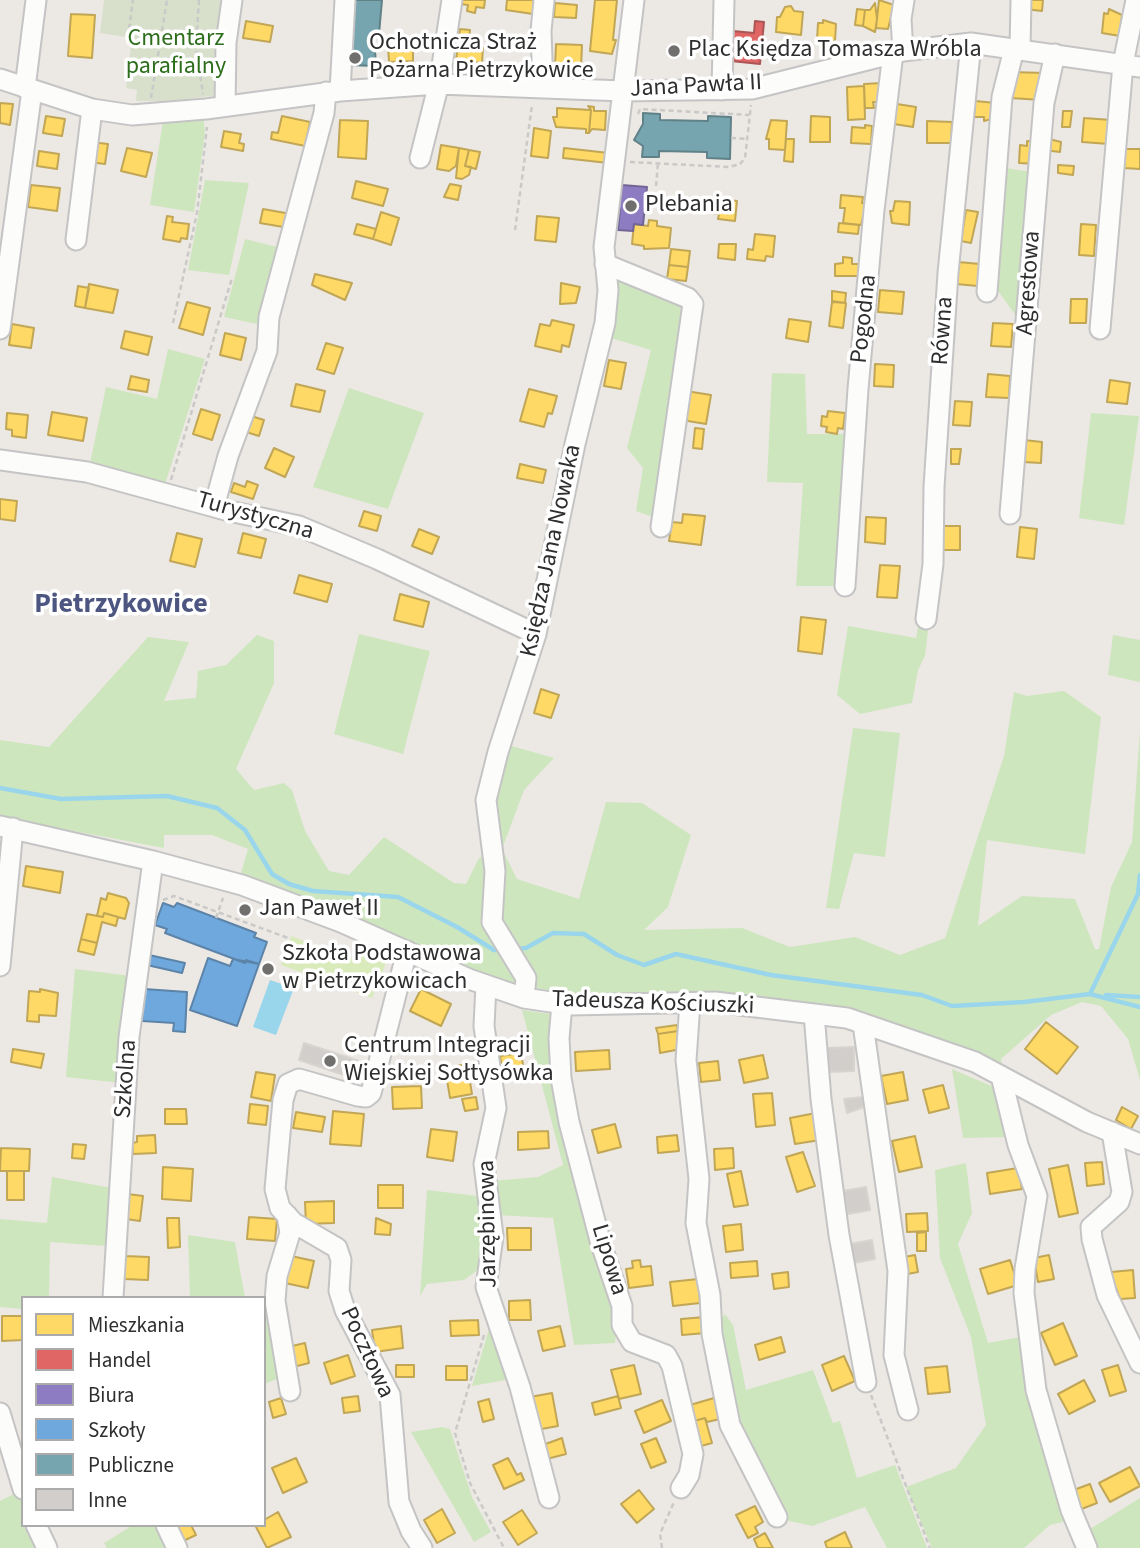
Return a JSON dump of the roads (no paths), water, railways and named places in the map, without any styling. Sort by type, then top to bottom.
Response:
[{"type":"street","points":[[0,329],[36,0]]},
{"type":"street","points":[[211,104],[226,43],[232,0]]},
{"type":"street","points":[[215,507],[228,456],[267,351],[269,317],[324,113],[333,91],[345,0]]},
{"type":"street","points":[[420,158],[438,84],[452,0]]},
{"type":"street","points":[[539,88],[544,0]]},
{"type":"street","name":"Księdza Jana Nowaka","points":[[524,998],[527,978],[492,922],[495,871],[486,800],[498,752],[536,634],[575,444],[605,323],[608,290],[604,247],[634,0]]},
{"type":"street","points":[[722,90],[724,0]]},
{"type":"street","name":"Pogodna","points":[[845,586],[858,389],[874,210],[904,0]]},
{"type":"street","points":[[987,292],[1002,97],[1017,49],[1021,0]]},
{"type":"street","points":[[1100,329],[1132,66],[1136,0]]},
{"type":"street","name":"Jana Pawła II","points":[[0,79],[92,109],[132,115],[333,91],[438,84],[624,91],[752,89],[898,52],[971,43],[1132,66]]},
{"type":"street","name":"Równa","points":[[926,619],[933,564],[934,487],[948,273],[971,43]]},
{"type":"street","name":"Agrestowa","points":[[1010,514],[1044,103],[1055,54]]},
{"type":"street","points":[[76,240],[92,109]]},
{"type":"street","points":[[605,264],[688,298],[693,304],[661,527]]},
{"type":"street","name":"Turystyczna","points":[[0,460],[87,472],[215,507],[299,526],[377,559],[536,634]]},
{"type":"street","points":[[0,966],[6,827]]},
{"type":"street","name":"Tadeusza Kościuszki","points":[[6,827],[153,861],[242,886],[341,922],[486,985],[524,998],[562,1004],[715,1002],[814,1014],[863,1024],[975,1062],[1140,1144]]},
{"type":"street","name":"Szkolna","points":[[113,1296],[129,1037],[153,861]]},
{"type":"street","points":[[290,1391],[275,1301],[277,1276],[290,1233],[287,1215],[280,1208],[275,1189],[284,1091],[292,1079],[299,1079],[358,1097],[366,1097],[371,1093],[407,951]]},
{"type":"street","name":"Jarzębinowa","points":[[486,985],[484,1026],[496,1108],[484,1164],[493,1236],[486,1287],[520,1387],[549,1498]]},
{"type":"street","points":[[690,1003],[685,1060],[699,1179],[696,1223],[708,1285],[712,1334],[730,1425],[777,1517]]},
{"type":"street","name":"Lipowa","points":[[562,1004],[559,1038],[561,1078],[569,1122],[601,1244],[622,1306],[622,1325],[632,1342],[666,1354],[672,1366],[693,1454],[689,1475],[681,1488]]},
{"type":"street","points":[[814,1014],[821,1099],[838,1221],[866,1382]]},
{"type":"street","points":[[863,1024],[898,1271],[894,1355],[908,1410]]},
{"type":"street","points":[[1001,1076],[1018,1145],[1037,1196],[1025,1269],[1024,1293],[1036,1390],[1071,1510],[1087,1548]]},
{"type":"street","points":[[1112,1132],[1122,1192],[1119,1202],[1091,1227],[1092,1239],[1107,1295],[1140,1363]]},
{"type":"street","name":"Pocztowa","points":[[287,1215],[337,1248],[341,1260],[339,1291],[345,1310],[390,1395],[399,1502],[411,1531],[422,1548]]},
{"type":"street","points":[[0,1413],[21,1482]]},
{"type":"street","points":[[37,1527],[47,1548]]},
{"type":"street","points":[[167,1527],[177,1548]]},
{"type":"water","points":[[270,980],[294,988],[276,1035],[253,1027]]},
{"type":"waterway","points":[[0,788],[61,799],[167,796],[217,808],[245,830],[272,874],[289,884],[313,891],[398,897],[457,927],[494,950],[503,950]]},
{"type":"waterway","points":[[1090,994],[1138,894],[1140,875]]},
{"type":"waterway","points":[[515,949],[526,948],[553,933],[584,934],[617,955],[644,965],[676,954],[771,975],[922,995],[952,1006],[1024,1002],[1090,994],[1140,1007]]},
{"type":"waterway","points":[[1106,995],[1140,997]]},
{"type":"place","name":"Plac Księdza Tomasza Wróbla","points":[[674,51]]},
{"type":"place","name":"Ochotnicza Straż Pożarna Pietrzykowice","points":[[355,58]]},
{"type":"place","name":"Plebania","points":[[631,206]]},
{"type":"place","name":"Jan Paweł II","points":[[245,910]]},
{"type":"place","name":"Szkoła Podstawowa w Pietrzykowicach","points":[[268,969]]},
{"type":"place","name":"Centrum Integracji Wiejskiej Sołtysówka","points":[[330,1061]]},
{"type":"district","name":"Pietrzykowice","points":[[121,606]]},
{"type":"park label","name":"Cmentarz parafialny","points":[[176,54]]}]
